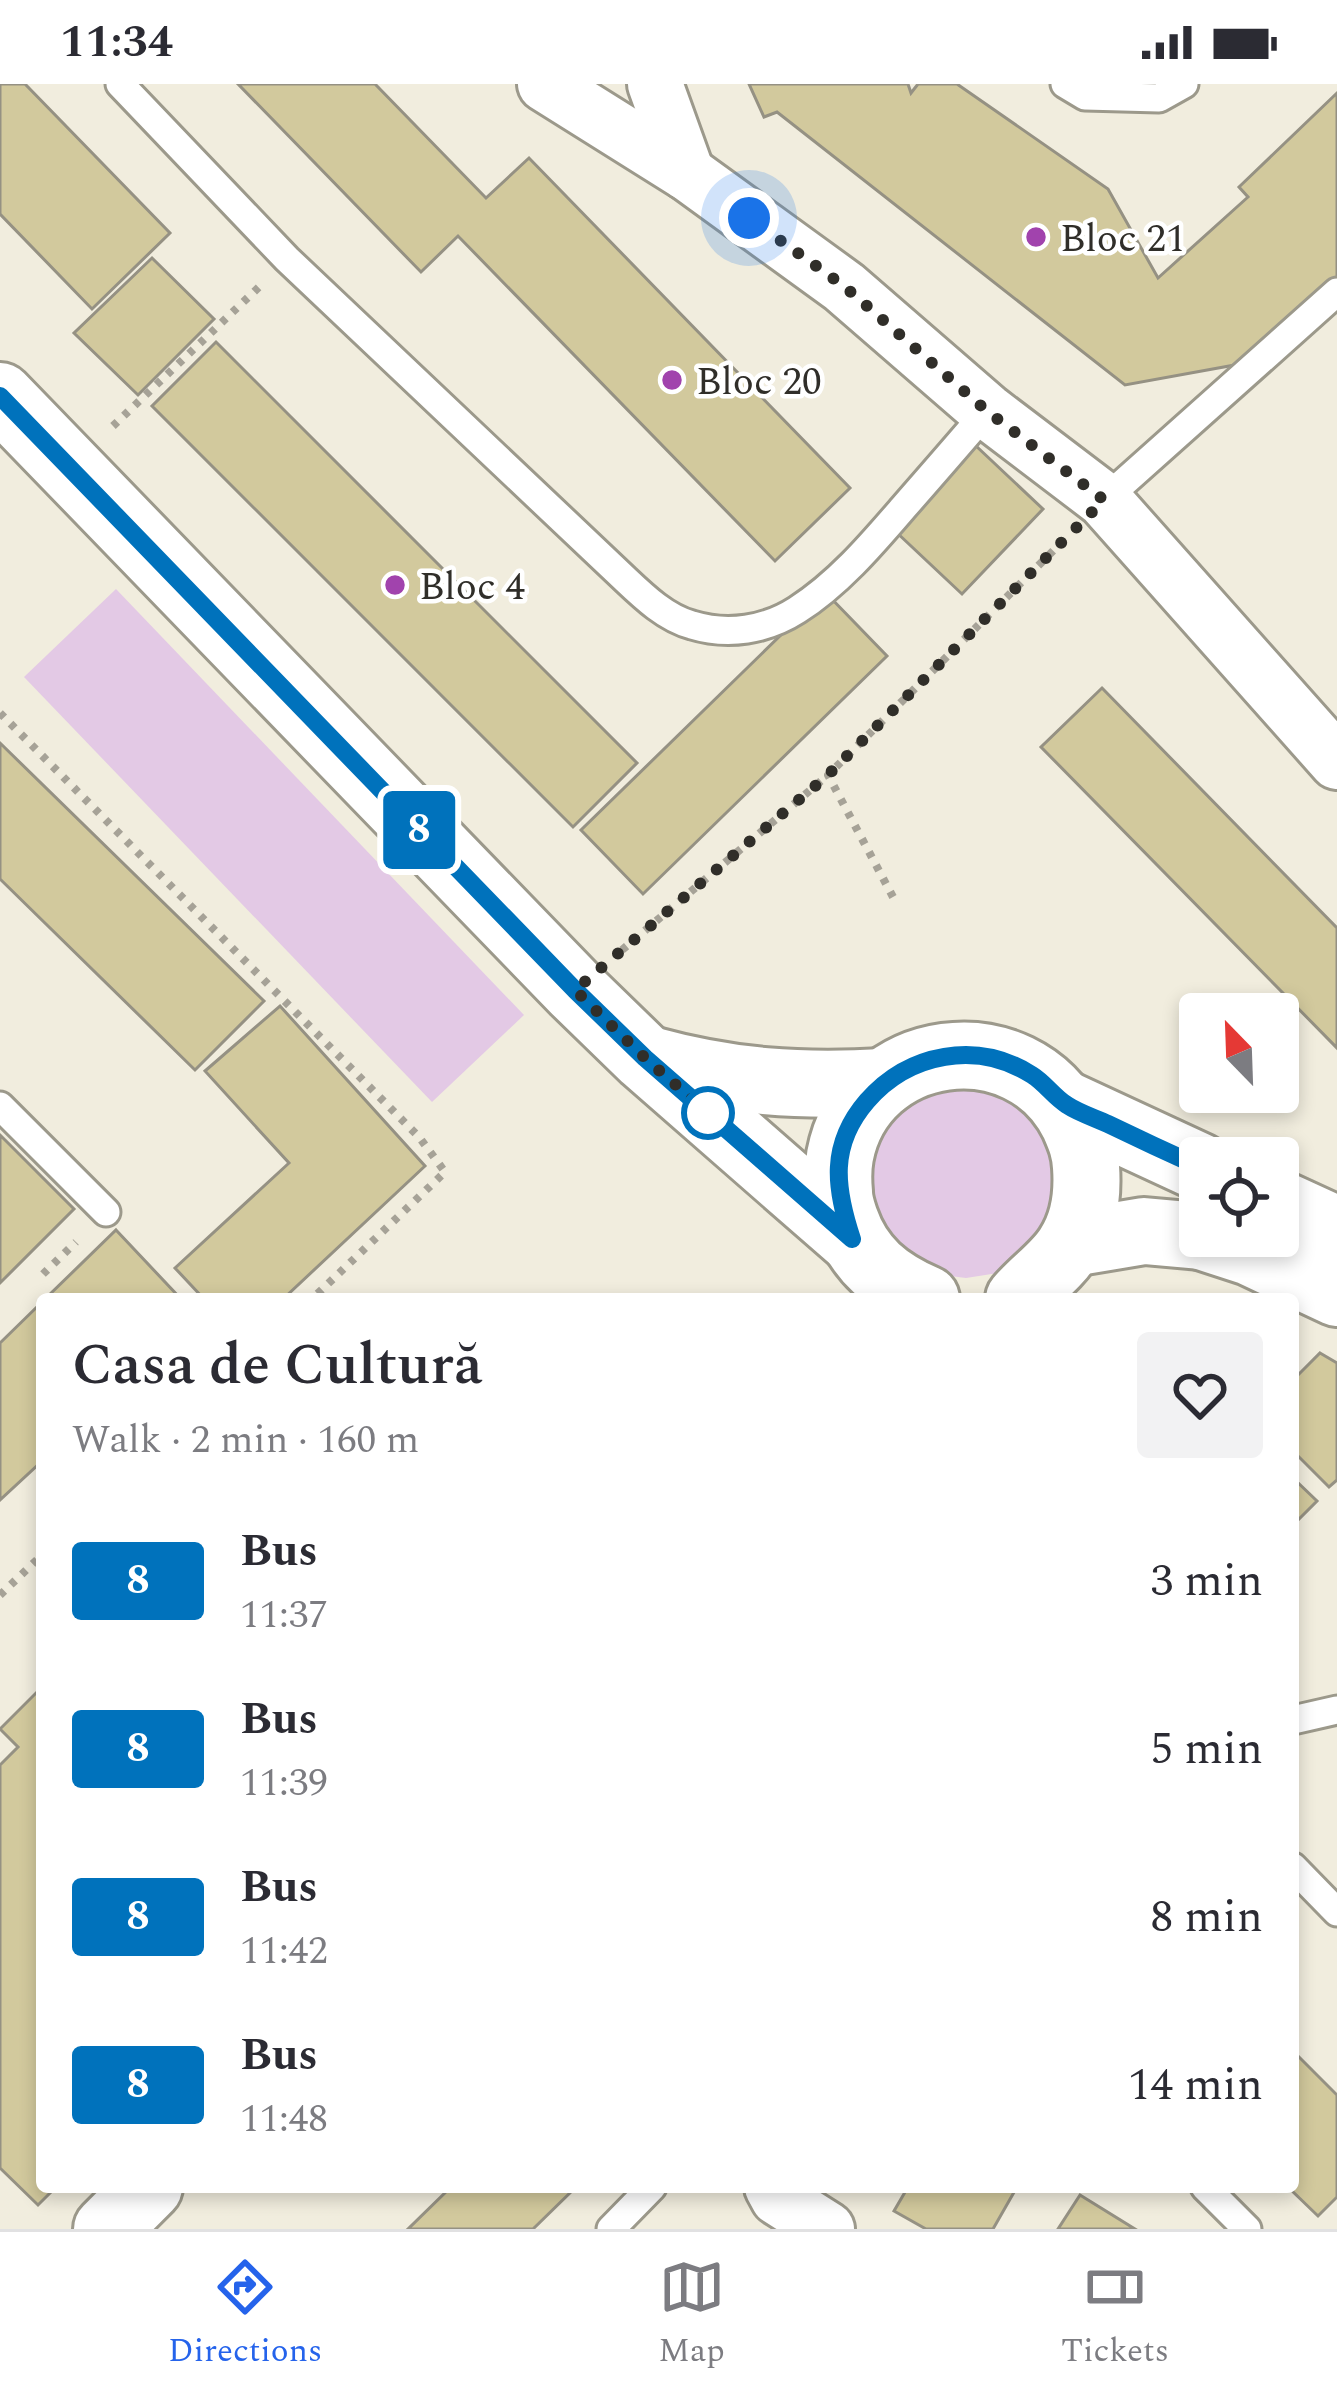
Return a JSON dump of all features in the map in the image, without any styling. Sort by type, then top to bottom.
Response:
[{"type":"street","points":[[545,84],[687,172],[844,286],[987,411],[1104,500],[1337,762]]},
{"type":"street","points":[[656,84],[687,172]]},
{"type":"street","points":[[0,396],[575,990],[881,1276]]},
{"type":"street","points":[[881,1276],[838,1198],[840,1155],[855,1115],[884,1082],[919,1062],[958,1054],[999,1058],[1035,1076],[1064,1104],[1179,1157]]},
{"type":"street","points":[[645,1058],[698,1073],[763,1082],[814,1086],[884,1082]]},
{"type":"street","points":[[1030,1282],[1088,1197],[1085,1148],[1064,1104]]},
{"type":"street","points":[[1299,1212],[1337,1230]]},
{"type":"street","points":[[1030,1282],[1144,1231],[1179,1234]]},
{"type":"street","points":[[1260,1257],[1337,1294]]},
{"type":"street","points":[[107,2229],[143,2193]]},
{"type":"street","points":[[776,2193],[827,2229]]},
{"type":"lane","points":[[120,84],[287,259],[654,606],[689,625],[730,632],[760,627],[796,611],[875,540],[987,411]]},
{"type":"lane","points":[[1065,84],[1085,96],[1159,98],[1184,84]]},
{"type":"lane","points":[[1104,500],[1337,292]]},
{"type":"lane","points":[[0,1106],[106,1212]]},
{"type":"lane","points":[[1299,1719],[1337,1710]]},
{"type":"lane","points":[[1299,1873],[1337,1912]]},
{"type":"lane","points":[[610,2229],[646,2193]]},
{"type":"lane","points":[[1211,2193],[1247,2229]]},
{"type":"path","points":[[69,468],[287,259]]},
{"type":"path","points":[[575,990],[828,775],[1104,500]]},
{"type":"path","points":[[0,713],[419,1137],[445,1172],[318,1293]]},
{"type":"path","points":[[828,775],[892,897]]},
{"type":"path","points":[[0,1595],[36,1562]]},
{"type":"shaded area","points":[[116,589],[524,1015],[432,1102],[24,677]]},
{"type":"shaded area","points":[[976,1078],[1055,1134],[1063,1200],[1028,1257],[998,1273],[966,1278],[934,1274],[904,1258],[869,1206],[871,1143],[913,1093]]},
{"type":"building","points":[[0,84],[25,84],[170,233],[92,309],[0,214]]},
{"type":"building","name":"Bloc 20","points":[[238,84],[375,84],[486,198],[529,158],[850,488],[775,561],[458,236],[421,272]]},
{"type":"building","name":"Bloc 21","points":[[749,84],[908,84],[911,93],[918,84],[957,84],[1108,189],[1158,278],[1248,197],[1239,187],[1337,93],[1337,284],[1251,362],[1125,385],[777,112],[764,117]]},
{"type":"building","points":[[152,258],[214,319],[138,395],[74,333]]},
{"type":"building","name":"Bloc 4","points":[[216,342],[637,763],[573,827],[152,406]]},
{"type":"building","points":[[975,445],[1043,509],[962,594],[894,530]]},
{"type":"building","points":[[825,592],[887,656],[643,894],[581,830]]},
{"type":"building","points":[[1102,688],[1337,928],[1337,1048],[1299,1009],[1299,993],[1283,993],[1041,747]]},
{"type":"building","points":[[0,743],[264,1001],[195,1070],[0,879]]},
{"type":"building","points":[[280,1006],[425,1166],[289,1293],[198,1293],[175,1268],[289,1163],[205,1071]]},
{"type":"building","points":[[0,1135],[74,1209],[0,1283]]},
{"type":"building","points":[[116,1230],[175,1293],[51,1293]]},
{"type":"building","points":[[36,1308],[36,1467],[0,1500],[0,1343]]},
{"type":"building","points":[[1320,1353],[1337,1363],[1337,1480],[1329,1487],[1299,1457],[1299,1374]]},
{"type":"building","points":[[1299,1484],[1317,1501],[1299,1519]]},
{"type":"building","points":[[36,1693],[36,2193],[50,2193],[38,2205],[0,2168],[0,1765],[18,1747],[0,1729]]},
{"type":"building","points":[[1299,2057],[1337,2095],[1337,2197],[1318,2216],[1294,2193],[1299,2193]]},
{"type":"building","points":[[445,2193],[570,2193],[533,2229],[408,2229]]},
{"type":"building","points":[[904,2193],[1014,2193],[993,2229],[926,2229],[894,2211]]},
{"type":"building","points":[[1080,2195],[1135,2229],[1058,2229]]},
{"type":"bus line","name":"8","points":[[0,396],[575,990],[645,1058],[852,1239],[838,1198],[840,1155],[855,1115],[884,1082],[919,1062],[958,1054],[999,1058],[1035,1076],[1064,1104],[1179,1157]]},
{"type":"place","name":"Bloc 21","points":[[1036,237]]},
{"type":"place","name":"Bloc 20","points":[[672,380]]},
{"type":"place","name":"Bloc 4","points":[[395,585]]},
{"type":"route","points":[[708,1113],[575,990],[828,775],[1104,500],[987,411],[844,286],[749,218]]}]
